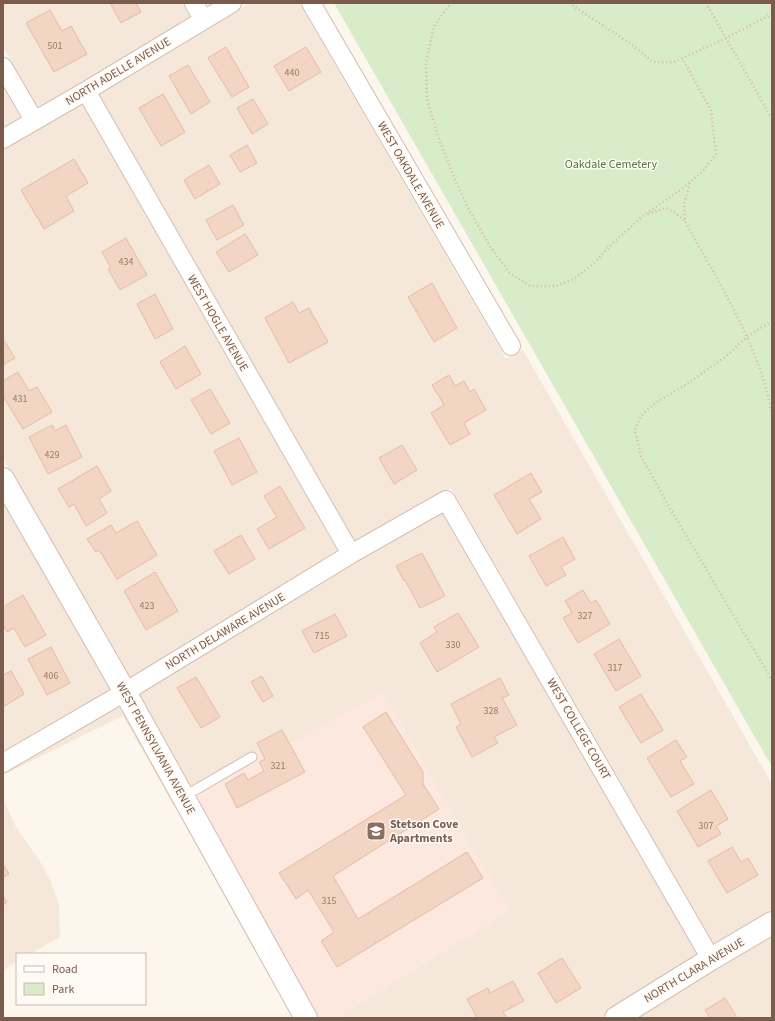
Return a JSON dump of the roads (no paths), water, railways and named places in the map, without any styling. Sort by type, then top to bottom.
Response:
[{"type":"street","points":[[194,3],[203,20]]},
{"type":"street","name":"NORTH ADELLE AVENUE","points":[[3,139],[232,3]]},
{"type":"street","name":"WEST OAKDALE AVENUE","points":[[311,3],[511,346]]},
{"type":"street","points":[[3,67],[34,120]]},
{"type":"street","name":"WEST HOGLE AVENUE","points":[[86,91],[351,554]]},
{"type":"street","name":"WEST PENNSYLVANIA AVENUE","points":[[3,479],[125,692],[306,1018]]},
{"type":"street","name":"NORTH DELAWARE AVENUE","points":[[3,763],[125,692],[351,554],[446,500]]},
{"type":"street","name":"WEST COLLEGE COURT","points":[[446,500],[711,959]]},
{"type":"street","name":"NORTH CLARA AVENUE","points":[[616,1018],[772,923]]},
{"type":"lane","points":[[183,797],[252,757]]},
{"type":"place","name":"Stetson Cove Apartments","points":[[376,831]]},
{"type":"park label","name":"Oakdale Cemetery","points":[[611,164]]}]
